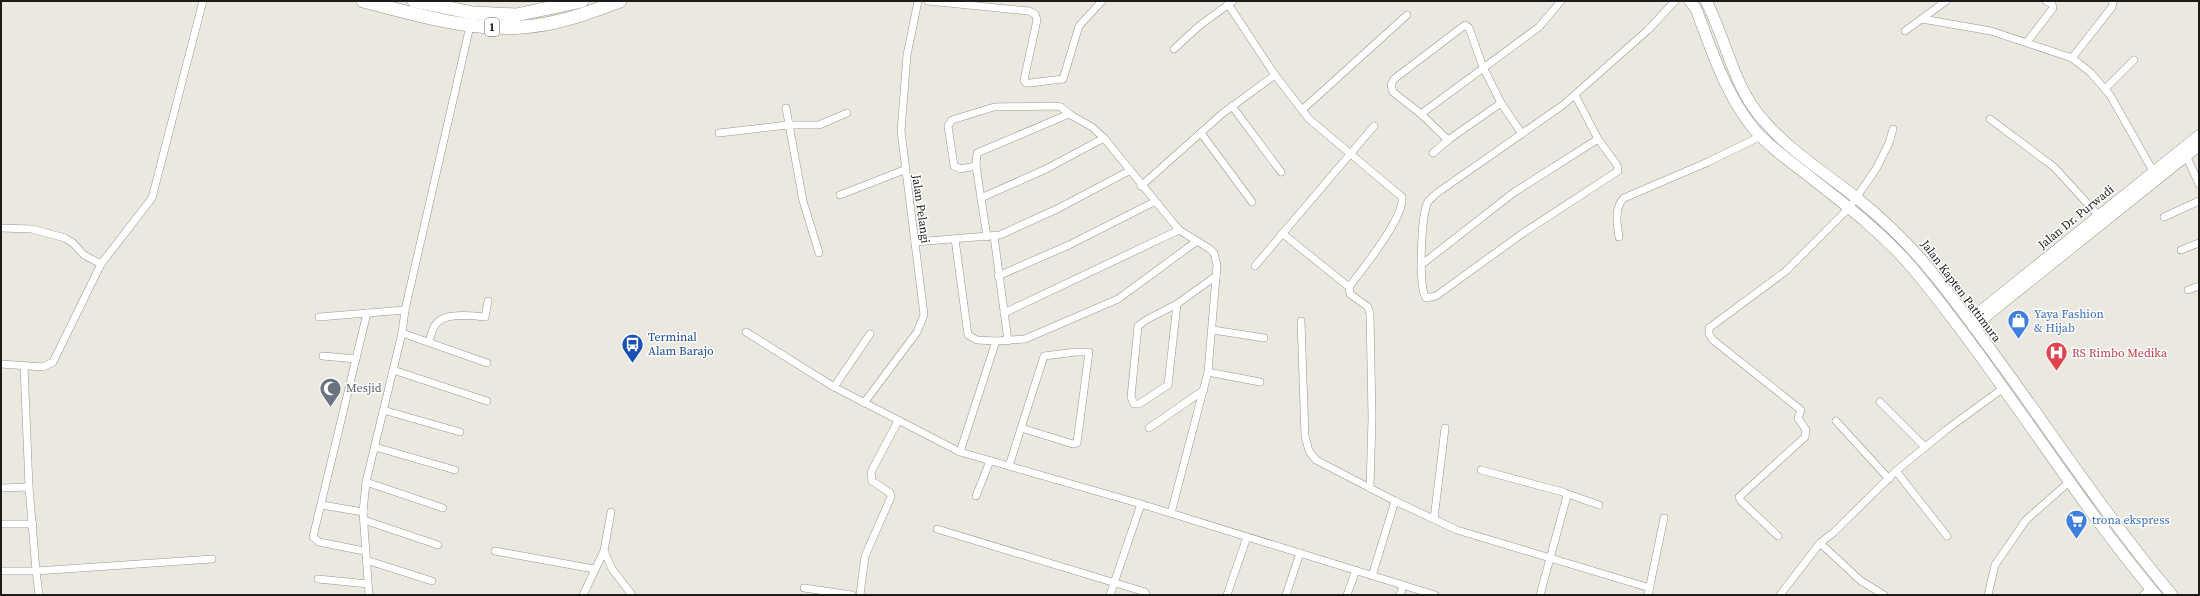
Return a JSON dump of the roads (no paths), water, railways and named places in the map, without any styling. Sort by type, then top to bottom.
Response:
[{"type":"highway","name":"1","points":[[363,1],[424,17],[470,26],[522,27],[540,25],[597,10],[620,1]]},
{"type":"highway","name":"1","points":[[414,1],[473,13],[516,15],[582,1]]},
{"type":"main road","name":"Jalan Kapten Pattimura","points":[[1690,1],[1696,9],[1724,82],[1737,106],[1761,136],[1789,162],[1878,232],[1902,256],[1930,289],[2150,593]]},
{"type":"main road","name":"Jalan Kapten Pattimura","points":[[1706,1],[1736,77],[1748,100],[1764,121],[1797,152],[1887,222],[1912,247],[1971,324],[2087,485],[2172,595]]},
{"type":"street","points":[[1,364],[43,367],[53,362],[101,264],[147,205],[156,189],[203,1]]},
{"type":"street","name":"Jalan Pelangi","points":[[864,403],[917,332],[924,310],[904,170],[901,114],[907,55],[918,1]]},
{"type":"street","points":[[928,1],[1029,11],[1035,14],[1037,20],[1024,80],[1026,83],[1030,83],[1063,79],[1079,26],[1102,1]]},
{"type":"street","points":[[1421,114],[1539,27],[1561,1]]},
{"type":"street","points":[[1575,95],[1598,139],[1617,165],[1618,171],[1523,233],[1430,299],[1426,298],[1423,292],[1421,265],[1428,203],[1437,193],[1575,95],[1648,30],[1675,1]]},
{"type":"street","points":[[1905,31],[1946,1]]},
{"type":"street","points":[[2027,42],[2053,8],[2052,4],[2046,1]]},
{"type":"street","points":[[2072,58],[2112,7],[2113,1]]},
{"type":"street","points":[[1174,49],[1199,26],[1230,3],[1275,75],[1318,128],[1401,195],[1402,202],[1375,253],[1349,287]]},
{"type":"street","points":[[1302,110],[1407,15]]},
{"type":"street","points":[[1922,19],[1991,31],[2072,58],[2091,73],[2105,89],[2153,171]]},
{"type":"street","points":[[369,595],[364,551],[366,482],[402,333],[405,310],[470,26]]},
{"type":"street","points":[[1448,140],[1421,114],[1393,92],[1391,82],[1463,26],[1469,28],[1483,67],[1501,103],[1522,134]]},
{"type":"street","points":[[2105,89],[2134,60]]},
{"type":"street","points":[[1141,186],[1232,106],[1275,75]]},
{"type":"street","points":[[1433,153],[1448,140],[1501,103]]},
{"type":"street","points":[[1232,106],[1281,172]]},
{"type":"street","points":[[976,166],[960,169],[954,166],[948,126],[952,120],[984,109],[1004,107],[1061,107],[1071,115],[1092,127],[1104,138],[1154,202],[1179,230],[1214,253],[1216,276],[1213,330],[1208,372],[1171,513]]},
{"type":"street","points":[[786,108],[805,209],[820,254]]},
{"type":"street","points":[[718,133],[788,125],[819,126],[847,113]]},
{"type":"street","points":[[1008,341],[998,276],[981,198],[976,166],[976,155],[979,152],[1064,115],[1071,115]]},
{"type":"street","points":[[1990,119],[2054,167],[2098,215]]},
{"type":"street","points":[[1255,266],[1374,126]]},
{"type":"street","points":[[1778,536],[1741,501],[1739,497],[1805,437],[1806,430],[1798,418],[1801,410],[1717,344],[1710,336],[1708,330],[1712,325],[1769,285],[1786,271],[1849,208],[1876,169],[1889,143],[1893,129]]},
{"type":"street","points":[[1201,133],[1252,202]]},
{"type":"street","name":"Jalan Dr. Purwadi","points":[[1971,324],[2184,152],[2199,135]]},
{"type":"street","points":[[1618,237],[1617,218],[1621,202],[1624,198],[1708,162],[1761,136]]},
{"type":"street","points":[[981,198],[1046,170],[1104,138]]},
{"type":"street","points":[[1421,265],[1512,193],[1598,139]]},
{"type":"street","name":"Jalan Dr. Purwadi","points":[[1971,324],[2098,215],[2153,171],[2184,152],[2199,146]]},
{"type":"street","points":[[2184,152],[2199,184]]},
{"type":"street","points":[[840,195],[904,170]]},
{"type":"street","points":[[915,242],[990,237],[1057,209],[1129,171]]},
{"type":"street","points":[[2164,216],[2199,201]]},
{"type":"street","points":[[998,276],[1068,245],[1154,202]]},
{"type":"street","points":[[1,228],[32,229],[65,238],[73,243],[84,255],[101,264]]},
{"type":"street","points":[[1004,313],[1179,230]]},
{"type":"street","points":[[1282,234],[1349,287],[1350,294],[1368,307],[1370,314],[1372,418],[1370,488]]},
{"type":"street","points":[[955,239],[968,335],[976,340],[996,341],[1025,339],[1118,299],[1197,241]]},
{"type":"street","points":[[2181,250],[2199,242]]},
{"type":"street","points":[[1178,304],[1168,385],[1139,404],[1134,404],[1131,397],[1138,326],[1146,320],[1178,304],[1216,276]]},
{"type":"street","points":[[2188,290],[2199,286]]},
{"type":"street","points":[[429,342],[435,325],[440,320],[450,317],[485,317],[488,301]]},
{"type":"street","points":[[319,317],[405,310]]},
{"type":"street","points":[[364,551],[314,540],[314,534],[367,313]]},
{"type":"street","points":[[1301,321],[1304,423],[1309,451],[1313,457],[1324,465],[1465,533],[1550,558],[1649,591],[1664,518]]},
{"type":"street","points":[[1213,330],[1264,338]]},
{"type":"street","points":[[746,332],[834,387],[960,452],[1171,513],[1435,595]]},
{"type":"street","points":[[402,333],[487,363]]},
{"type":"street","points":[[834,387],[870,334]]},
{"type":"street","points":[[960,452],[996,341]]},
{"type":"street","points":[[1009,466],[1021,428],[1044,356],[1089,352],[1077,443],[1073,444],[1021,428]]},
{"type":"street","points":[[323,356],[356,359]]},
{"type":"street","points":[[24,366],[29,487],[39,595]]},
{"type":"street","points":[[393,370],[487,401]]},
{"type":"street","points":[[1208,372],[1260,382]]},
{"type":"street","points":[[1780,595],[1820,543],[1833,534],[1896,471],[2002,389]]},
{"type":"street","points":[[1149,428],[1204,390]]},
{"type":"street","points":[[1880,402],[1925,448]]},
{"type":"street","points":[[383,410],[460,432]]},
{"type":"street","points":[[860,595],[865,556],[891,497],[890,493],[872,481],[871,472],[898,421]]},
{"type":"street","points":[[1836,421],[1889,479]]},
{"type":"street","points":[[1434,519],[1445,428]]},
{"type":"street","points":[[375,446],[454,470]]},
{"type":"street","points":[[976,496],[990,461]]},
{"type":"street","points":[[1481,470],[1599,505]]},
{"type":"street","points":[[1896,471],[1947,536]]},
{"type":"street","points":[[366,482],[443,508]]},
{"type":"street","points":[[1988,595],[1995,565],[2026,520],[2069,482]]},
{"type":"street","points":[[1,488],[29,487]]},
{"type":"street","points":[[1540,595],[1567,498],[1566,494]]},
{"type":"street","points":[[1372,576],[1396,501]]},
{"type":"street","points":[[1110,595],[1141,504]]},
{"type":"street","points":[[322,505],[364,516],[438,545]]},
{"type":"street","points":[[583,595],[594,569],[604,551],[611,512]]},
{"type":"street","points":[[1,524],[32,524]]},
{"type":"street","points":[[937,529],[1115,582],[1145,592],[1146,595]]},
{"type":"street","points":[[1227,595],[1247,537]]},
{"type":"street","points":[[1820,543],[1860,581],[1884,595]]},
{"type":"street","points":[[495,551],[594,569]]},
{"type":"street","points":[[604,551],[612,569],[632,595]]},
{"type":"street","points":[[1286,595],[1300,553]]},
{"type":"street","points":[[1,571],[36,571],[212,559]]},
{"type":"street","points":[[366,560],[432,582]]},
{"type":"street","points":[[1347,595],[1356,570]]},
{"type":"street","points":[[318,579],[368,584]]},
{"type":"street","points":[[1400,595],[1403,585]]},
{"type":"street","points":[[804,588],[852,595]]},
{"type":"place","name":"Yaya Fashion & Hijab","points":[[2019,340]]},
{"type":"place","name":"Terminal Alam Barajo","points":[[633,364]]},
{"type":"place","name":"RS Rimbo Medika","points":[[2056,372]]},
{"type":"place","name":"Mesjid","points":[[330,408]]},
{"type":"place","name":"trona ekspress","points":[[2077,540]]}]
